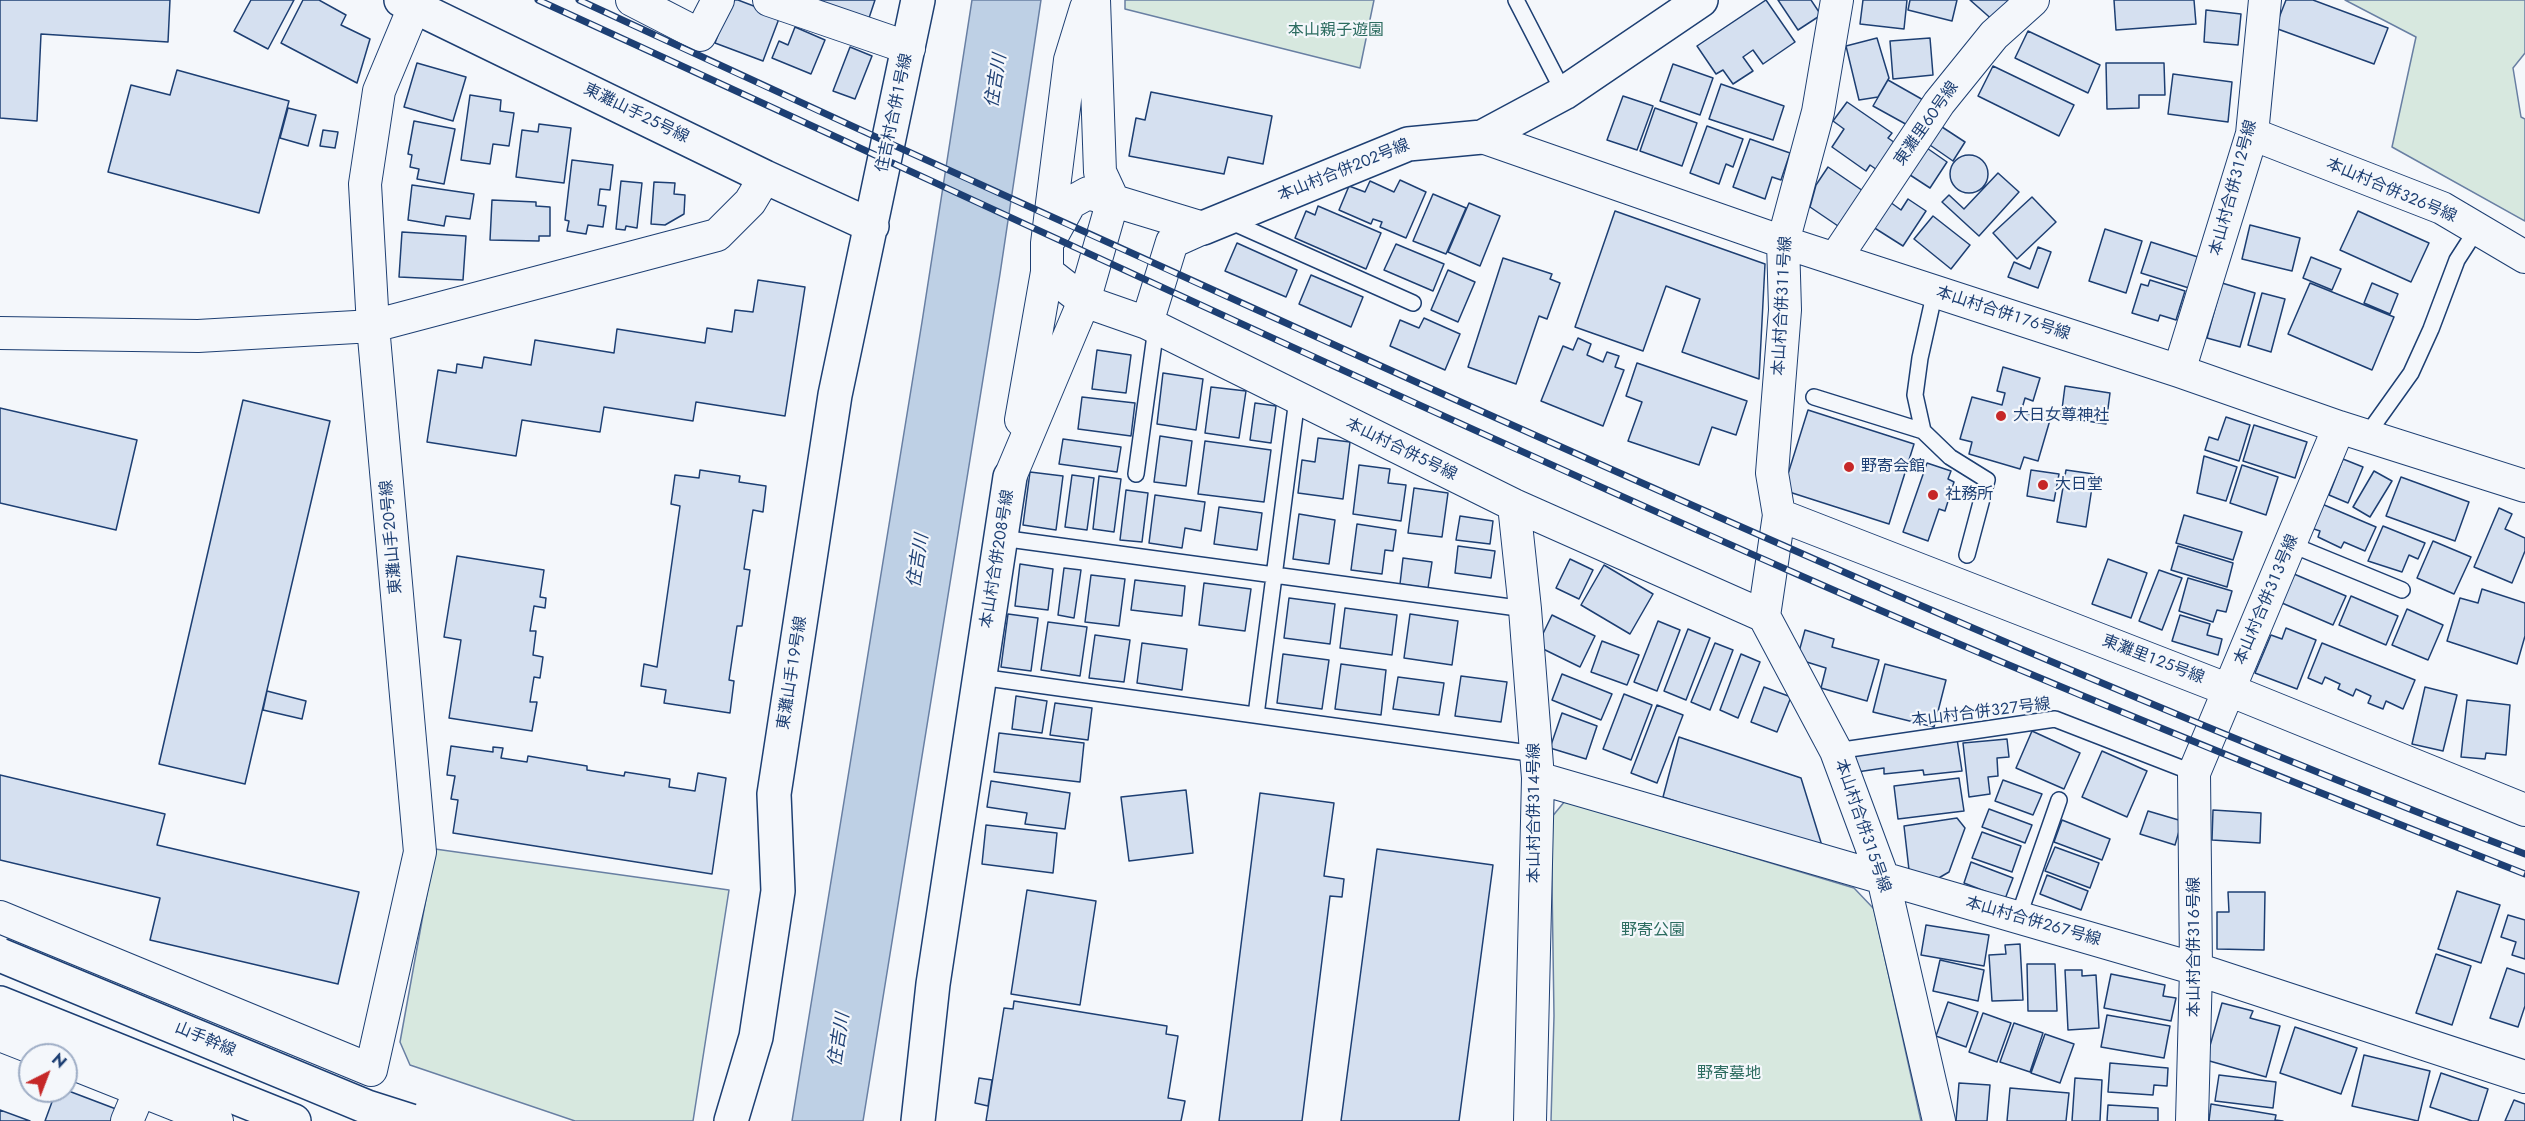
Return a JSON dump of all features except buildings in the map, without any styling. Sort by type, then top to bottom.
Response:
[{"type":"street","points":[[632,0],[700,34],[718,0]]},
{"type":"street","points":[[769,0],[909,48]]},
{"type":"street","name":"住吉村合併１号線","points":[[872,226],[918,0]]},
{"type":"street","name":"本山村合併２０８号線","points":[[918,1121],[933,984],[1010,477],[1047,258],[1071,60],[1089,0]]},
{"type":"street","points":[[1010,477],[1084,301],[1113,200],[1100,172],[1094,0]]},
{"type":"street","name":"本山村合併２０２号線","points":[[1214,224],[1408,144],[1482,137],[1564,93],[1701,0]]},
{"type":"street","name":"本山村合併３１１号線","points":[[1764,616],[1779,515],[1772,473],[1785,310],[1783,242],[1818,112],[1837,0]]},
{"type":"street","name":"東灘里６０号線","points":[[1835,259],[1939,103],[1994,35],[2033,0]]},
{"type":"street","name":"本山村合併３１２号線","points":[[2179,371],[2252,134],[2265,0]]},
{"type":"street","name":"東灘山手２５号線","points":[[411,2],[765,177],[872,226]]},
{"type":"street","name":"東灘山手２０号線","points":[[0,917],[371,1070],[420,852],[373,326],[366,184],[379,91],[411,2]]},
{"type":"street","name":"本山村合併３２６号線","points":[[2252,134],[2442,208],[2525,257]]},
{"type":"street","name":"本山村合併１７６号線","points":[[1482,137],[1783,242],[2525,486]]},
{"type":"street","points":[[0,333],[198,336],[373,326],[717,235],[750,202],[765,177]]},
{"type":"street","points":[[1047,258],[1070,203],[1088,193],[1214,224]]},
{"type":"street","points":[[1152,325],[1172,242],[1214,224]]},
{"type":"street","name":"東灘山手１９号線","points":[[731,1121],[756,1037],[778,891],[774,794],[835,395],[872,226]]},
{"type":"street","name":"本山村合併５号線","points":[[1047,258],[1084,301],[1152,325],[1514,505],[1764,616]]},
{"type":"street","name":"本山村合併３１３号線","points":[[2194,773],[2290,544],[2352,431]]},
{"type":"street","name":"本山村合併３１４号線","points":[[1514,505],[1525,609],[1537,766],[1530,1121]]},
{"type":"street","name":"東灘里１２５号線","points":[[1779,515],[1961,578],[2525,810]]},
{"type":"street","name":"本山村合併３１５号線","points":[[1764,616],[1836,751],[1883,879],[1939,1121]]},
{"type":"street","name":"本山村合併２６７号線","points":[[1537,766],[1883,879],[2196,969],[2525,1077]]},
{"type":"street","name":"本山村合併３１６号線","points":[[2192,1121],[2196,969],[2194,773]]},
{"type":"street","name":"山手幹線","points":[[0,955],[367,1107],[411,1121]]},
{"type":"street","points":[[0,1003],[294,1121]]},
{"type":"street","points":[[0,1035],[20,1043]]},
{"type":"street","points":[[78,1066],[217,1121]]},
{"type":"street","points":[[127,1121],[140,1090]]},
{"type":"lane","points":[[1516,0],[1564,93]]},
{"type":"lane","points":[[1214,224],[1413,303]]},
{"type":"lane","name":"本山村合併３１３号線","points":[[2352,431],[2410,373],[2432,329],[2457,260],[2477,229]]},
{"type":"lane","points":[[1923,431],[1915,395],[1920,358],[1935,291]]},
{"type":"lane","points":[[1136,474],[1152,325]]},
{"type":"lane","points":[[1814,398],[1923,431],[1950,456],[1987,480],[1967,555]]},
{"type":"lane","points":[[1256,715],[1297,399]]},
{"type":"lane","points":[[1001,538],[1525,609]]},
{"type":"lane","points":[[2290,544],[2402,590]]},
{"type":"lane","points":[[980,677],[1256,715],[1537,766]]},
{"type":"lane","name":"本山村合併３２７号線","points":[[1836,751],[2055,719],[2194,773]]},
{"type":"lane","points":[[2018,918],[2059,800]]},
{"type":"green space","name":"本山親子遊園","points":[[1125,0],[1374,0],[1360,68],[1125,9]]},
{"type":"green space","points":[[2345,0],[2525,0],[2525,53],[2513,68],[2521,117],[2525,119],[2525,221],[2392,147],[2416,37]]},
{"type":"green space","name":"野寄公園","points":[[1565,801],[1854,888],[1874,909],[1921,1121],[1551,1121],[1554,1016],[1551,818]]},
{"type":"green space","points":[[435,849],[729,890],[693,1121],[575,1121],[410,1065],[400,1042]]},
{"type":"water","name":"住吉川","points":[[972,0],[1041,0],[1000,274],[863,1121],[792,1121],[922,322]]},
{"type":"railway","points":[[538,0],[1325,362],[1799,575],[2160,728],[2525,874]]},
{"type":"railway","points":[[579,0],[1213,290],[1834,568],[2109,686],[2386,800],[2525,854]]},
{"type":"place","name":"大日女尊神社","points":[[2001,416]]},
{"type":"place","name":"野寄会館","points":[[1849,467]]},
{"type":"place","name":"大日堂","points":[[2043,485]]},
{"type":"place","name":"社務所","points":[[1933,495]]},
{"type":"park label","name":"野寄墓地","points":[[1729,1074]]}]
